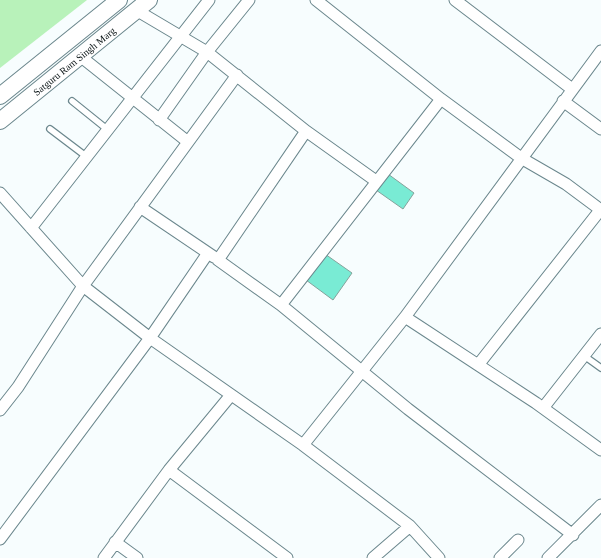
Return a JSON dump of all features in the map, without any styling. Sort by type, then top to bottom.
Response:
[{"type":"main road","name":"Satguru Ram Singh Marg","points":[[0,96],[119,0]]},
{"type":"main road","name":"Satguru Ram Singh Marg","points":[[0,121],[149,0]]},
{"type":"street","points":[[31,228],[209,0]]},
{"type":"street","points":[[159,120],[207,52],[249,0]]},
{"type":"street","points":[[316,0],[441,99],[520,158],[566,184],[601,209],[478,365]]},
{"type":"street","points":[[455,0],[572,89]]},
{"type":"street","points":[[136,10],[207,52],[306,131],[376,181]]},
{"type":"street","points":[[303,445],[405,317],[520,158],[601,51]]},
{"type":"street","points":[[80,56],[132,100],[188,142]]},
{"type":"street","points":[[0,410],[18,387],[83,286],[237,75]]},
{"type":"street","points":[[281,305],[441,99]]},
{"type":"street","points":[[563,101],[601,129]]},
{"type":"street","points":[[0,539],[306,131]]},
{"type":"street","points":[[0,193],[83,286],[150,338],[303,445],[410,526],[439,558]]},
{"type":"street","points":[[140,207],[213,256],[281,305],[414,413],[573,535]]},
{"type":"street","points":[[405,317],[543,408],[601,450]]},
{"type":"street","points":[[543,408],[583,355],[601,334]]},
{"type":"street","points":[[104,558],[169,470],[231,395]]},
{"type":"street","points":[[169,470],[287,558]]},
{"type":"street","points":[[548,558],[573,535],[601,505]]},
{"type":"street","points":[[376,557],[410,526]]},
{"type":"street","points":[[500,558],[518,540]]},
{"type":"street","points":[[115,542],[137,558]]},
{"type":"lane","points":[[72,101],[108,130]]},
{"type":"lane","points":[[50,129],[87,157]]},
{"type":"lane","points":[[583,355],[601,368]]},
{"type":"green space","points":[[0,0],[87,0],[0,68]]},
{"type":"building","points":[[388,174],[414,193],[403,209],[376,190]]},
{"type":"building","points":[[325,254],[352,273],[333,300],[306,280]]}]
